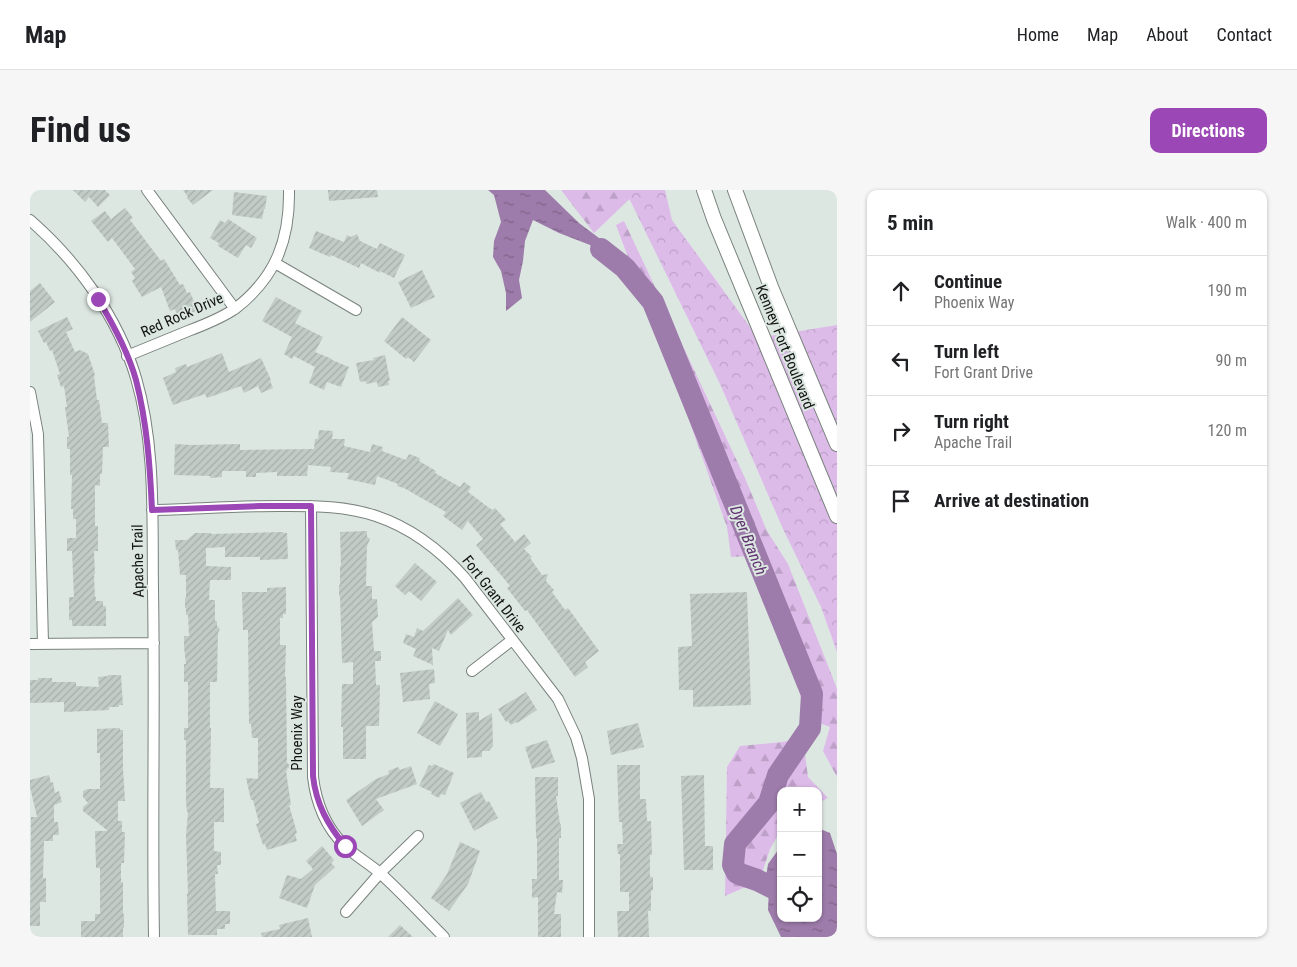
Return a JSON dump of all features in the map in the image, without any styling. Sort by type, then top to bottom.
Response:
[{"type":"main road","name":"Kenney Fort Boulevard","points":[[704,190],[837,516]]},
{"type":"main road","name":"Kenney Fort Boulevard","points":[[735,190],[771,287],[837,444]]},
{"type":"street","points":[[147,190],[235,309]]},
{"type":"street","name":"Red Rock Drive","points":[[127,356],[209,323],[235,309],[256,289],[275,263],[287,229],[290,207],[289,190]]},
{"type":"street","name":"Apache Trail","points":[[30,220],[51,238],[78,269],[115,328],[136,378],[145,422],[152,510],[154,937]]},
{"type":"street","points":[[275,263],[356,310]]},
{"type":"street","points":[[30,392],[38,434],[43,644]]},
{"type":"street","name":"Fort Grant Drive","points":[[152,510],[260,506],[311,506],[347,509],[376,516],[396,524],[434,547],[451,562],[466,578],[558,699],[576,737],[582,758],[589,799],[589,937]]},
{"type":"street","name":"Phoenix Way","points":[[311,506],[314,786],[323,814],[345,846],[380,873],[444,937]]},
{"type":"street","points":[[472,671],[512,640]]},
{"type":"street","points":[[30,644],[154,643]]},
{"type":"street","points":[[346,912],[380,873],[418,836]]},
{"type":"green space","points":[[561,190],[639,190],[594,233]]},
{"type":"green space","points":[[625,190],[665,190],[672,220],[758,338],[837,325],[837,652],[821,607],[783,529],[720,384]]},
{"type":"green space","points":[[624,221],[745,478],[767,531],[788,564],[834,681],[837,689],[837,777],[823,751],[830,727],[811,720],[774,605],[753,556],[731,557],[727,527],[616,225]]},
{"type":"green space","points":[[803,738],[808,777],[818,787],[777,787],[777,837],[770,849],[762,873],[750,885],[725,896],[727,767],[740,746]]},
{"type":"green space","points":[[822,792],[828,798],[822,801]]},
{"type":"water","points":[[488,190],[545,190],[579,223],[620,256],[625,268],[606,258],[590,245],[533,220],[525,241],[519,280],[522,298],[506,311],[506,293],[501,271],[493,257],[494,241],[501,222],[494,195]]},
{"type":"water","points":[[822,830],[830,833],[837,854],[837,937],[781,937],[768,910],[769,887],[758,886],[757,880],[766,877],[768,864],[777,852],[777,922],[822,922]]},
{"type":"building","points":[[73,190],[105,190],[110,195],[98,207],[89,197],[85,202]]},
{"type":"building","points":[[183,190],[213,190],[193,205]]},
{"type":"building","points":[[328,190],[377,190],[378,197],[329,201]]},
{"type":"building","points":[[234,192],[267,196],[262,219],[232,215]]},
{"type":"building","points":[[125,208],[133,218],[130,220],[161,261],[164,259],[180,285],[183,284],[187,293],[190,292],[196,311],[178,318],[175,309],[170,311],[161,287],[142,297],[132,281],[135,278],[131,272],[135,269],[112,238],[108,242],[91,221],[105,211],[111,219]]},
{"type":"building","points":[[228,219],[257,238],[251,248],[246,245],[238,258],[218,246],[219,243],[210,238],[220,220],[225,223]]},
{"type":"building","points":[[316,231],[344,242],[347,235],[351,237],[357,234],[360,241],[377,249],[380,243],[405,255],[394,278],[361,263],[359,268],[331,255],[330,257],[309,248]]},
{"type":"building","points":[[422,270],[435,297],[411,308],[398,282]]},
{"type":"building","points":[[40,283],[55,302],[30,322],[30,291]]},
{"type":"building","points":[[276,297],[302,311],[295,323],[323,337],[315,352],[349,367],[341,387],[327,382],[324,390],[309,383],[315,367],[294,356],[292,359],[284,354],[292,337],[262,321]]},
{"type":"building","points":[[67,317],[73,329],[66,332],[75,352],[80,350],[88,354],[95,375],[97,400],[99,400],[102,423],[108,423],[109,447],[103,447],[100,486],[95,485],[95,526],[98,526],[98,551],[94,551],[95,597],[96,601],[103,601],[103,606],[106,606],[106,626],[72,626],[72,620],[69,620],[69,597],[74,597],[72,551],[67,551],[67,538],[76,538],[76,519],[73,519],[73,509],[71,509],[72,475],[70,475],[70,449],[67,449],[67,437],[69,437],[65,407],[67,407],[64,386],[61,387],[57,375],[60,374],[52,350],[50,351],[46,342],[44,343],[38,331]]},
{"type":"building","points":[[402,317],[431,340],[414,362],[408,357],[406,359],[384,341]]},
{"type":"building","points":[[222,353],[229,372],[261,358],[273,388],[261,393],[258,386],[244,393],[241,386],[207,398],[205,394],[173,405],[163,378],[176,372],[175,368],[186,364],[187,367]]},
{"type":"building","points":[[385,355],[390,381],[388,381],[389,385],[378,387],[377,382],[366,384],[366,381],[360,382],[356,363],[374,360],[373,358]]},
{"type":"building","points":[[319,430],[333,431],[332,439],[345,439],[344,446],[370,452],[372,444],[383,447],[382,451],[406,460],[409,454],[420,458],[419,461],[436,471],[435,473],[460,487],[464,482],[471,487],[468,492],[492,510],[495,508],[506,520],[500,524],[515,542],[524,534],[531,543],[524,549],[532,557],[530,558],[542,575],[548,574],[546,581],[554,590],[552,592],[565,610],[568,608],[599,651],[585,662],[588,667],[575,677],[527,610],[525,611],[507,588],[510,586],[476,545],[483,539],[468,521],[462,530],[443,516],[446,512],[404,488],[397,486],[398,484],[377,476],[375,485],[347,479],[349,473],[330,472],[331,467],[308,465],[307,476],[277,476],[277,472],[256,473],[256,477],[246,477],[246,471],[222,471],[222,477],[210,478],[210,476],[174,475],[175,444],[240,444],[240,450],[314,449],[315,439],[318,439]]},
{"type":"building","points":[[367,531],[367,537],[370,539],[367,546],[366,586],[372,586],[372,599],[377,599],[378,617],[372,622],[374,651],[381,651],[381,661],[375,661],[376,685],[380,685],[379,726],[366,726],[366,759],[343,759],[343,727],[341,727],[342,684],[353,684],[353,662],[342,663],[339,596],[341,566],[340,532]]},
{"type":"building","points":[[195,533],[287,533],[288,559],[260,560],[260,557],[225,557],[225,547],[206,548],[206,566],[231,567],[231,580],[210,580],[209,600],[215,600],[215,621],[217,621],[217,626],[220,629],[218,633],[217,682],[210,682],[210,788],[224,788],[224,822],[214,822],[214,851],[221,852],[221,865],[217,865],[218,874],[215,874],[216,911],[230,911],[230,924],[225,924],[225,929],[217,929],[217,935],[188,935],[186,836],[188,812],[186,802],[186,740],[184,740],[184,728],[188,728],[188,682],[184,682],[184,664],[186,664],[184,636],[189,636],[188,615],[186,615],[185,608],[186,575],[180,575],[178,550],[176,550],[175,540],[187,540]]},
{"type":"building","points":[[415,563],[437,582],[421,601],[409,591],[405,595],[395,586]]},
{"type":"building","points":[[286,587],[286,614],[283,614],[283,618],[280,618],[280,645],[286,645],[287,763],[291,766],[286,771],[291,805],[289,805],[297,833],[295,834],[297,841],[267,850],[265,844],[263,845],[256,824],[259,823],[246,778],[258,779],[258,738],[252,738],[251,724],[249,724],[248,630],[243,630],[242,592],[267,592],[267,588]]},
{"type":"building","points":[[747,592],[751,705],[693,707],[693,690],[679,690],[678,647],[692,646],[690,594]]},
{"type":"building","points":[[458,598],[473,615],[451,635],[448,630],[439,651],[432,648],[433,665],[413,656],[416,649],[403,643],[406,634],[414,637],[417,628],[423,631]]},
{"type":"building","points":[[434,669],[435,683],[429,684],[430,699],[403,702],[400,673]]},
{"type":"building","points":[[121,675],[123,705],[119,705],[119,707],[109,707],[109,710],[64,712],[64,702],[30,703],[30,680],[52,678],[52,682],[76,682],[76,686],[99,687],[98,677]]},
{"type":"building","points":[[526,692],[537,710],[511,725],[508,721],[506,722],[498,709]]},
{"type":"building","points":[[435,701],[458,714],[440,746],[417,733]]},
{"type":"building","points":[[479,712],[479,721],[492,713],[493,746],[489,751],[482,751],[482,757],[467,758],[466,713]]},
{"type":"building","points":[[638,723],[644,747],[611,755],[607,731]]},
{"type":"building","points":[[120,728],[120,730],[123,730],[125,801],[118,801],[118,821],[122,821],[122,832],[125,832],[124,863],[121,863],[124,914],[123,937],[81,937],[81,921],[95,921],[95,914],[100,914],[100,868],[96,868],[95,831],[108,831],[83,811],[83,807],[88,803],[83,797],[83,791],[87,789],[100,789],[100,753],[97,753],[97,729]]},
{"type":"building","points":[[547,740],[555,762],[532,769],[525,747]]},
{"type":"building","points":[[434,764],[454,773],[445,795],[441,794],[439,798],[431,794],[432,792],[419,786],[429,765],[432,766]]},
{"type":"building","points":[[617,765],[640,765],[640,799],[646,799],[647,821],[651,821],[652,855],[650,855],[650,877],[653,877],[653,890],[651,891],[651,911],[648,911],[649,937],[618,937],[617,911],[629,911],[629,892],[620,892],[620,854],[618,854],[617,844],[623,844],[622,822],[619,822]]},
{"type":"building","points":[[411,766],[417,784],[376,799],[384,810],[362,826],[346,800],[376,779],[389,774],[388,771],[398,767],[400,770]]},
{"type":"building","points":[[49,775],[51,783],[53,782],[55,793],[59,791],[62,802],[54,805],[54,822],[58,822],[59,835],[53,835],[53,841],[44,841],[43,878],[46,878],[46,902],[40,902],[40,926],[30,926],[31,817],[37,817],[30,780]]},
{"type":"building","points":[[704,775],[705,846],[713,846],[713,870],[684,870],[681,776]]},
{"type":"building","points":[[535,777],[558,777],[558,796],[556,796],[561,824],[559,880],[563,880],[562,893],[557,892],[554,914],[561,914],[561,937],[538,937],[538,897],[532,898],[532,879],[537,879]]},
{"type":"building","points":[[481,792],[486,802],[489,801],[498,818],[474,831],[460,803]]},
{"type":"building","points":[[460,842],[480,851],[468,884],[449,911],[431,898],[447,874]]},
{"type":"building","points":[[322,846],[334,860],[331,863],[335,867],[315,885],[307,908],[279,898],[287,875],[301,879],[313,869],[306,861]]},
{"type":"building","points":[[308,918],[312,937],[262,937],[261,933],[280,929],[279,925]]},
{"type":"building","points":[[400,925],[413,937],[388,937]]},
{"type":"waterway","name":"Dyer Branch","points":[[601,249],[625,268],[653,302],[812,694],[810,728],[778,775],[769,803],[735,844],[733,865],[737,873],[777,890]]},
{"type":"route","points":[[98,299],[115,328],[136,378],[145,422],[152,510],[311,506],[314,786],[323,814],[345,846]]}]
